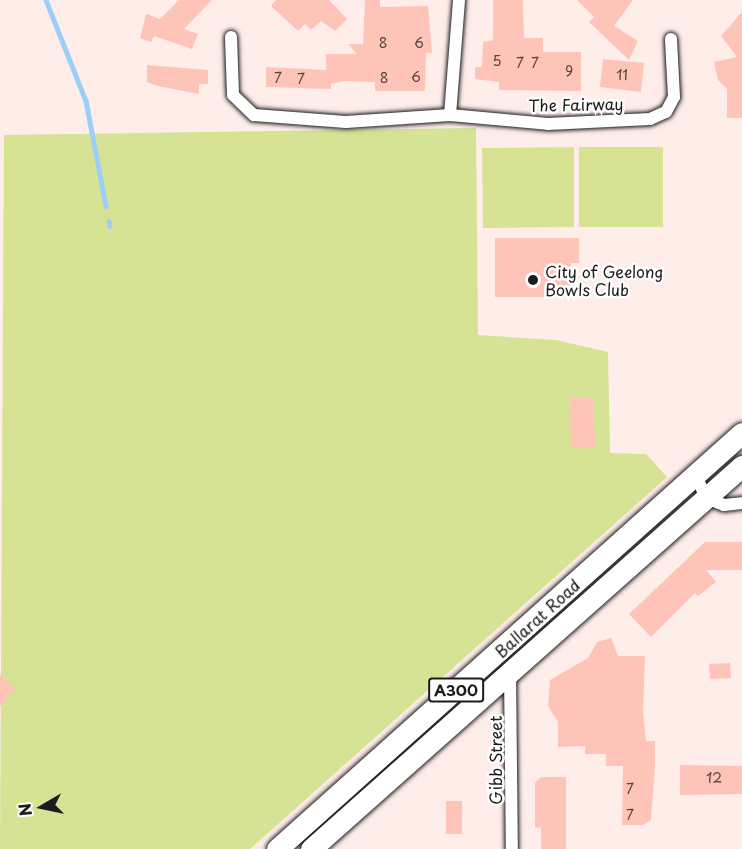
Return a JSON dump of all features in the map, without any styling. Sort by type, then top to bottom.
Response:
[{"type":"highway","name":"Ballarat Road","points":[[277,849],[742,433]]},
{"type":"highway","name":"Ballarat Road","points":[[311,849],[510,672],[715,502],[742,466]]},
{"type":"street","points":[[450,115],[459,0]]},
{"type":"street","name":"The Fairway","points":[[231,37],[233,95],[241,108],[269,118],[346,122],[450,115],[549,124],[650,118],[666,112],[674,98],[671,39]]},
{"type":"street","points":[[696,475],[715,502],[742,503]]},
{"type":"street","name":"Gibb Street","points":[[510,672],[512,849]]},
{"type":"green space","points":[[476,128],[478,335],[556,340],[608,352],[610,453],[646,454],[667,477],[250,849],[0,849],[4,135]]},
{"type":"green space","points":[[574,147],[574,227],[483,228],[482,148]]},
{"type":"green space","points":[[579,147],[663,147],[663,227],[579,227]]},
{"type":"building","points":[[179,0],[212,0],[184,29],[198,34],[192,49],[154,36],[151,42],[140,38],[146,14],[160,19]]},
{"type":"building","points":[[276,0],[329,0],[347,19],[335,31],[321,21],[311,30],[305,24],[298,31],[271,6]]},
{"type":"building","points":[[365,0],[380,0],[380,7],[428,6],[432,53],[426,53],[425,91],[375,91],[375,82],[343,81],[331,84],[331,89],[266,87],[266,67],[326,70],[326,54],[357,54],[348,44],[363,44]]},
{"type":"building","points":[[493,0],[523,0],[524,38],[543,38],[543,52],[581,52],[581,91],[499,90],[499,82],[475,79],[475,67],[482,67],[483,42],[493,40]]},
{"type":"building","points":[[577,0],[633,0],[614,26],[638,41],[629,60],[589,22],[594,17]]},
{"type":"building","points":[[742,12],[742,118],[727,118],[727,89],[718,80],[714,62],[737,57],[721,36]]},
{"type":"building","points":[[603,59],[644,63],[641,92],[600,87]]},
{"type":"building","points":[[147,65],[208,70],[208,84],[199,84],[199,94],[158,86],[147,82]]},
{"type":"building","name":"City of Geelong Bowls Club","points":[[495,238],[579,238],[579,263],[571,263],[570,297],[495,297]]},
{"type":"building","points":[[570,398],[593,398],[595,447],[571,448]]},
{"type":"building","points":[[705,542],[742,542],[742,570],[706,570],[716,582],[698,596],[695,593],[651,637],[629,614]]},
{"type":"building","points":[[611,638],[618,656],[645,656],[643,711],[646,741],[655,741],[655,766],[651,820],[643,825],[622,825],[623,766],[606,766],[606,754],[585,754],[585,746],[558,747],[558,722],[548,706],[550,680],[588,658],[597,642]]},
{"type":"building","points":[[730,663],[731,678],[710,679],[709,664]]},
{"type":"building","points":[[0,675],[15,688],[0,706]]},
{"type":"building","points":[[680,765],[742,766],[742,794],[680,795]]},
{"type":"building","points":[[541,777],[566,777],[566,849],[541,849],[541,828],[535,827],[535,783]]},
{"type":"building","points":[[446,801],[462,801],[462,834],[446,834]]},
{"type":"waterway","points":[[46,0],[86,101],[106,206]]},
{"type":"waterway","points":[[109,221],[110,226]]},
{"type":"place","name":"City of Geelong Bowls Club","points":[[533,280]]}]
